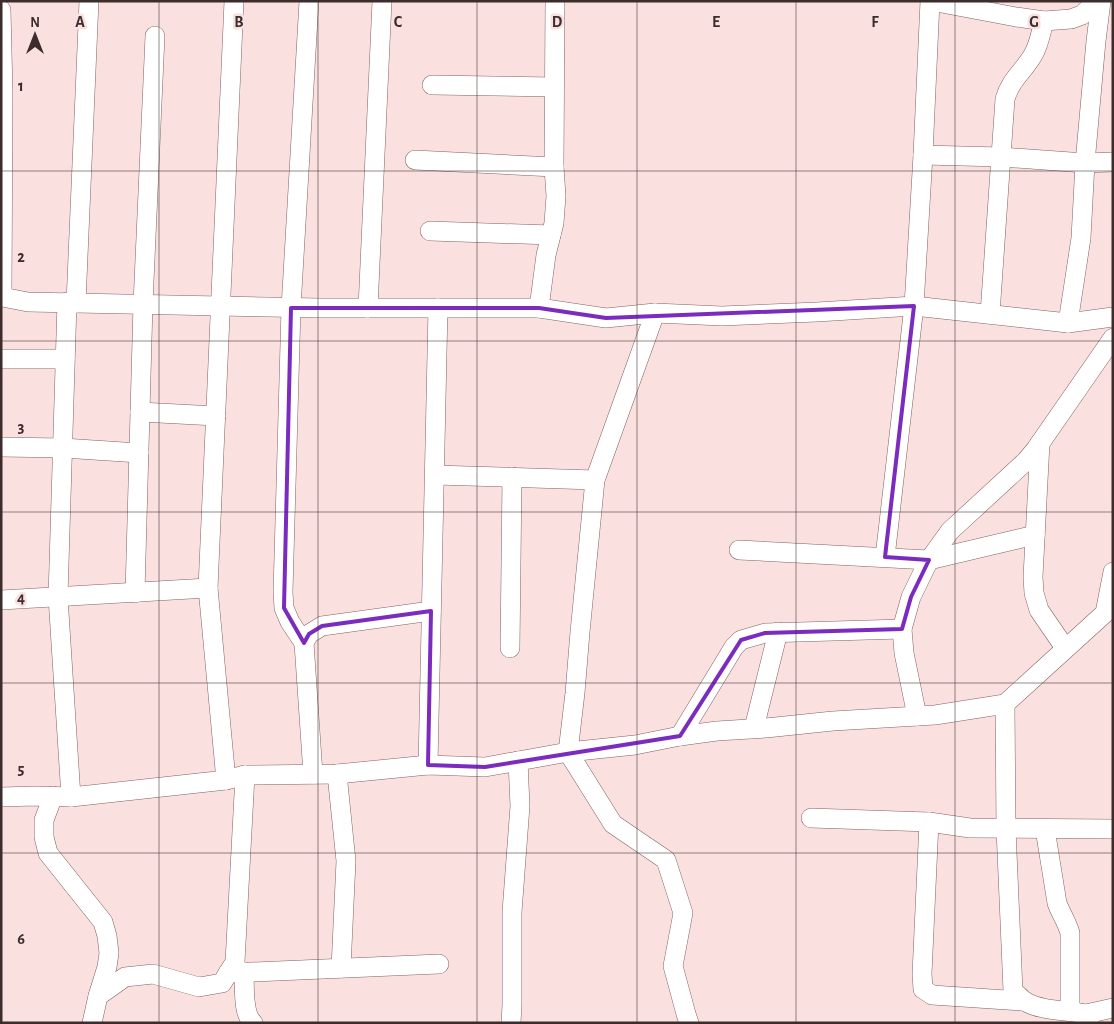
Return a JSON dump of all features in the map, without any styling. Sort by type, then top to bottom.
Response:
[{"type":"street","points":[[89,1],[72,302],[65,359],[58,597],[62,797],[44,820],[44,837],[48,853],[103,922],[107,936],[109,953],[107,967],[92,1023]]},
{"type":"street","points":[[226,780],[208,588],[234,1]]},
{"type":"street","points":[[304,643],[290,622],[284,608],[283,592],[291,308],[308,1]]},
{"type":"street","points":[[368,308],[382,1]]},
{"type":"street","points":[[539,308],[546,254],[554,223],[556,196],[554,167],[555,1]]},
{"type":"street","points":[[884,558],[914,306],[931,1],[1044,21],[1071,19],[1082,15],[1097,1]]},
{"type":"street","points":[[1068,323],[1080,238],[1085,163],[1101,1]]},
{"type":"street","points":[[1,10],[3,92],[2,297],[28,302],[291,308],[539,308],[606,318],[655,313],[722,316],[914,306],[1068,323],[1113,317]]},
{"type":"street","points":[[990,314],[1005,99],[1012,81],[1032,56],[1044,21]]},
{"type":"street","points":[[136,592],[143,304],[155,36]]},
{"type":"street","points":[[432,85],[554,87]]},
{"type":"street","points":[[923,155],[1001,157],[1085,163],[1113,162]]},
{"type":"street","points":[[415,160],[554,167]]},
{"type":"street","points":[[430,231],[551,235]]},
{"type":"street","points":[[428,765],[438,308]]},
{"type":"street","points":[[655,313],[595,480],[568,752],[613,824],[666,860],[683,913],[674,966],[689,1023]]},
{"type":"street","points":[[917,716],[904,653],[902,629],[911,597],[929,560],[950,531],[1026,461],[1113,338]]},
{"type":"street","points":[[1,359],[65,359]]},
{"type":"street","points":[[140,412],[216,416]]},
{"type":"street","points":[[1040,443],[1033,577],[1034,592],[1040,610],[1066,648]]},
{"type":"street","points":[[1,447],[63,448],[139,453]]},
{"type":"street","points":[[435,475],[595,480]]},
{"type":"street","points":[[510,648],[512,477]]},
{"type":"street","points":[[739,550],[929,560],[1035,535]]},
{"type":"street","points":[[1,797],[62,797],[226,780],[245,775],[337,774],[428,765],[485,767],[568,752],[635,746],[680,736],[717,731],[833,720],[936,716],[1005,704],[1066,648],[1109,613],[1113,572]]},
{"type":"street","points":[[1,600],[208,588]]},
{"type":"street","points":[[313,774],[304,643],[308,634],[322,626],[431,611]]},
{"type":"street","points":[[680,736],[734,647],[741,640],[766,633],[778,632],[902,629]]},
{"type":"street","points":[[754,728],[778,632]]},
{"type":"street","points":[[1005,704],[1006,829],[1014,990],[1031,1010]]},
{"type":"street","points":[[511,1023],[512,912],[520,806],[518,761]]},
{"type":"street","points":[[337,774],[346,862],[341,968]]},
{"type":"street","points":[[245,775],[235,962],[246,1010],[253,1023]]},
{"type":"street","points":[[811,818],[929,822],[970,828],[1113,829]]},
{"type":"street","points":[[929,822],[922,974],[923,989],[932,995],[1082,1016],[1113,1008]]},
{"type":"street","points":[[1045,829],[1056,903],[1060,913],[1068,923],[1070,933],[1082,1016]]},
{"type":"street","points":[[98,996],[124,977],[152,974],[199,987],[222,983],[236,973],[438,964]]},
{"type":"highlighted area","points":[[914,306],[885,557],[929,560],[911,597],[902,629],[765,633],[741,640],[680,736],[485,767],[428,765],[431,611],[322,626],[309,634],[304,643],[284,608],[291,308],[539,308],[606,318]]}]
